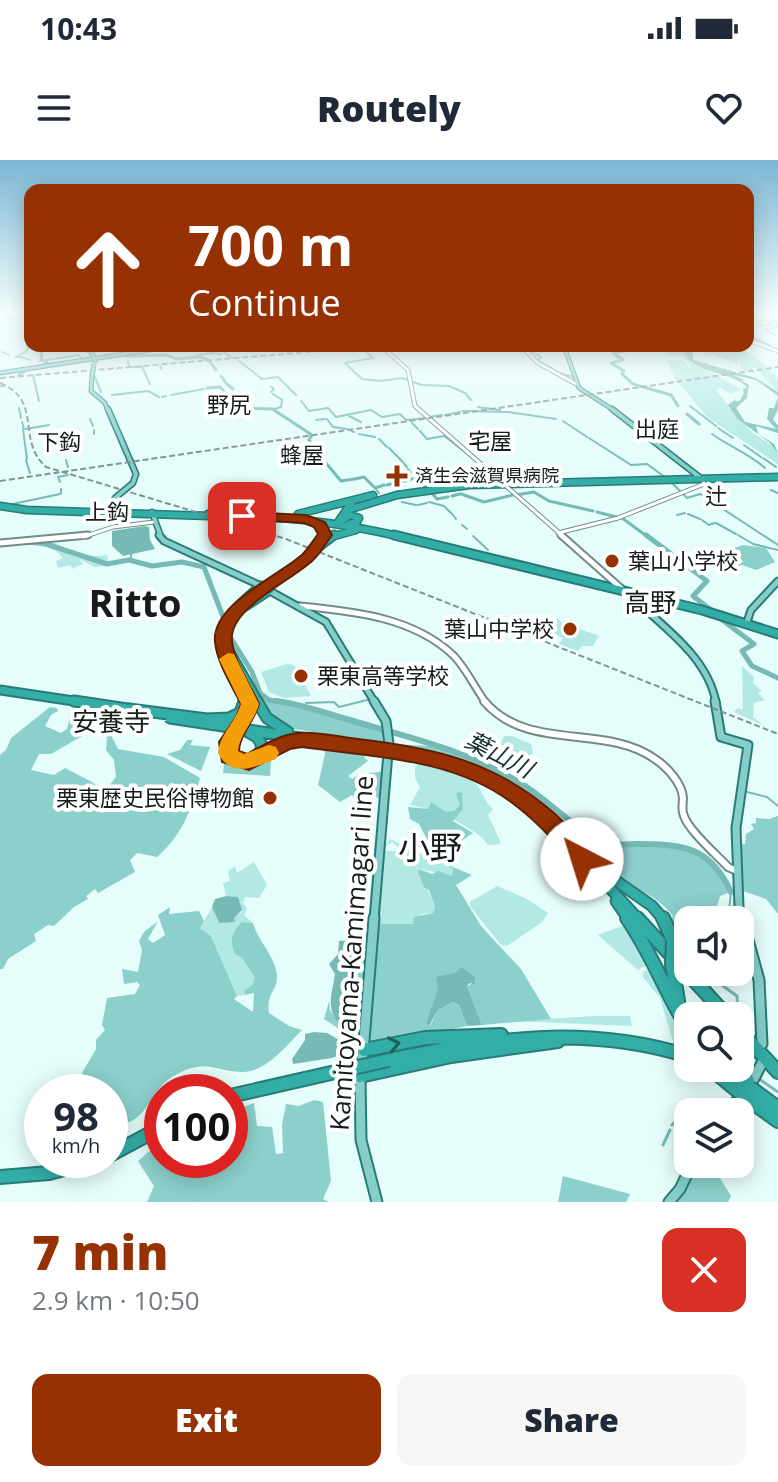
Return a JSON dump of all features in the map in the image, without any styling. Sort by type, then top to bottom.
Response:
[{"type":"highway","points":[[318,520],[326,512],[429,488],[778,477]]},
{"type":"highway","points":[[209,515],[306,516],[398,493],[401,489],[425,484],[429,488]]},
{"type":"highway","points":[[0,505],[27,510],[153,516],[280,516],[339,522],[378,532]]},
{"type":"highway","points":[[241,728],[262,742],[260,752],[250,759],[236,758],[230,751],[233,739],[255,708],[223,642],[231,617],[321,543],[348,507]]},
{"type":"highway","points":[[306,516],[625,591],[747,622],[778,634]]},
{"type":"highway","points":[[306,516],[323,528],[321,543]]},
{"type":"highway","points":[[321,543],[339,533],[369,530]]},
{"type":"highway","points":[[129,709],[230,718],[245,707],[245,686]]},
{"type":"highway","points":[[245,686],[270,722],[293,733]]},
{"type":"highway","points":[[245,686],[250,707],[228,746],[230,757],[236,761],[254,761],[296,740],[374,748]]},
{"type":"highway","points":[[0,692],[419,752],[469,765],[524,795],[618,883],[658,911],[671,930],[673,940],[672,997]]},
{"type":"highway","points":[[0,692],[374,748],[444,761],[481,774],[532,806],[714,1002]]},
{"type":"highway","points":[[564,830],[674,951]]},
{"type":"highway","points":[[573,847],[641,935],[675,1002]]},
{"type":"highway","points":[[706,986],[720,1002]]},
{"type":"highway","points":[[364,1050],[449,1036],[586,1036],[624,1038],[674,1051]]},
{"type":"highway","points":[[357,1072],[389,1060],[473,1043],[586,1036]]},
{"type":"highway","points":[[248,1093],[451,1056],[586,1036]]},
{"type":"highway","points":[[754,1038],[778,1065]]},
{"type":"highway","points":[[754,1046],[778,1072]]},
{"type":"highway","points":[[725,1082],[728,1086],[754,1087]]},
{"type":"highway","points":[[747,1082],[778,1105]]},
{"type":"highway","points":[[754,1087],[778,1121]]},
{"type":"highway","points":[[0,1177],[24,1175]]},
{"type":"main road","points":[[0,373],[76,362]]},
{"type":"main road","points":[[94,362],[90,388],[105,403],[112,416],[137,476],[106,512]]},
{"type":"main road","points":[[401,362],[412,376],[414,405],[625,591],[700,663],[715,695],[721,737],[748,745],[737,820],[737,871],[739,907],[759,980],[762,1044]]},
{"type":"main road","points":[[537,362],[578,385],[702,479],[704,484],[618,518],[557,533]]},
{"type":"main road","points":[[570,362],[578,385]]},
{"type":"main road","points":[[2,542],[76,538],[153,516]]},
{"type":"main road","name":"Kamitoyama-Kamimagari line","points":[[153,516],[158,534],[164,541],[266,588],[331,627],[386,721],[388,748],[364,1050],[357,1072],[361,1148],[377,1202]]},
{"type":"main road","points":[[747,622],[751,610],[778,581]]},
{"type":"main road","points":[[300,606],[362,612],[408,626],[453,655],[488,705],[505,718],[554,736],[614,741],[642,751],[679,786],[686,821],[728,867],[737,871]]},
{"type":"main road","points":[[741,1098],[754,1087],[763,1061]]},
{"type":"main road","points":[[669,1202],[685,1178]]},
{"type":"shaded area","points":[[667,362],[684,362],[690,369],[688,362],[741,389],[731,394],[719,387],[716,391],[753,433],[773,446],[778,453],[778,464],[707,417],[679,383],[700,379],[676,381]]},
{"type":"shaded area","points":[[692,362],[756,378],[778,392],[778,396],[756,380],[733,375],[749,385],[747,398],[736,408],[745,422],[776,429],[767,419],[769,408],[774,408],[778,397],[778,409],[773,420],[778,425],[778,433],[756,426],[758,434],[738,419],[728,405],[736,399],[740,401],[744,393],[742,386],[743,389],[747,387]]},
{"type":"shaded area","points":[[740,362],[761,362],[778,378],[778,392],[754,367],[752,370],[757,374],[741,369]]},
{"type":"shaded area","points":[[149,527],[150,540],[155,549],[123,556],[112,546],[112,531]]},
{"type":"shaded area","points":[[49,541],[83,554],[107,555],[108,561],[122,561],[107,563],[124,563],[95,567],[79,559],[83,564],[72,569],[71,565],[58,568],[56,561],[63,558],[53,549],[10,544]],"holes":[[[65,552],[107,563],[79,558]]]},
{"type":"shaded area","points":[[743,545],[766,548],[775,562],[756,570],[742,565],[725,569],[743,562],[742,554],[727,552]]},
{"type":"shaded area","points":[[557,618],[599,636],[593,646],[582,646],[578,651],[559,644],[563,638],[553,637],[542,625]]},
{"type":"shaded area","points":[[287,664],[294,665],[311,696],[283,698],[269,692],[261,672]]},
{"type":"shaded area","points":[[742,666],[754,677],[753,683],[762,691],[758,693],[765,700],[754,703],[753,717],[765,726],[734,712],[738,708],[743,710]]},
{"type":"shaded area","points":[[262,697],[285,705],[308,707],[386,732],[387,744],[282,727],[267,713]]},
{"type":"shaded area","points":[[50,707],[58,711],[51,715],[45,726],[61,733],[67,729],[70,717],[79,711],[83,719],[82,736],[51,754],[39,754],[31,770],[54,775],[65,768],[104,792],[116,777],[114,760],[106,750],[103,726],[109,715],[120,716],[112,737],[118,749],[164,757],[200,778],[185,821],[157,857],[137,853],[130,860],[135,872],[98,893],[95,889],[86,896],[88,899],[74,907],[54,926],[48,925],[34,934],[36,941],[8,959],[0,969],[0,755],[11,738]]},
{"type":"shaded area","points":[[504,736],[531,744],[533,753],[526,761],[513,764],[500,746]]},
{"type":"shaded area","points":[[187,740],[193,740],[190,745],[210,747],[201,771],[167,754],[180,750]]},
{"type":"shaded area","points":[[430,741],[512,779],[529,790],[562,822],[600,841],[616,846],[674,846],[696,851],[722,875],[728,893],[720,896],[717,906],[674,906],[674,943],[670,929],[673,916],[665,907],[608,872],[556,817],[531,796],[474,765],[434,752],[391,744],[431,746]]},
{"type":"shaded area","points":[[323,744],[386,753],[386,756],[366,753],[364,757],[368,761],[348,776],[352,779],[358,775],[385,771],[380,798],[373,797],[371,804],[358,807],[352,795],[340,802],[318,785],[325,754]]},
{"type":"shaded area","points":[[278,752],[271,760],[270,776],[223,773],[225,756],[232,760]]},
{"type":"shaded area","points":[[423,761],[439,762],[440,768],[465,776],[476,784],[493,809],[488,815],[501,844],[488,845],[476,833],[430,804],[428,809],[410,805],[420,787],[415,778],[415,767]]},
{"type":"shaded area","points":[[462,792],[463,809],[453,821],[473,833],[439,856],[428,852],[430,845],[419,824],[410,819],[408,807],[428,809],[431,802],[446,812],[454,811],[460,805],[456,793]]},
{"type":"shaded area","points":[[778,816],[778,914],[766,899],[740,890],[739,866],[743,866],[739,845],[745,844],[746,834],[754,829],[751,824],[756,823],[756,818]]},
{"type":"shaded area","points":[[390,839],[453,869],[452,876],[419,869],[435,907],[433,913],[421,914],[413,924],[378,924],[384,851],[401,851],[393,842],[385,846]]},
{"type":"shaded area","points":[[254,862],[267,885],[259,898],[245,897],[243,903],[247,909],[244,915],[253,923],[243,922],[242,958],[255,978],[254,983],[244,991],[245,995],[237,996],[211,936],[200,928],[212,907],[219,923],[242,912],[238,897],[226,896],[223,883],[230,881],[228,871],[235,866],[237,873]]},
{"type":"shaded area","points":[[441,862],[472,875],[456,885],[481,926],[521,969],[551,1019],[482,1025],[467,986],[476,982],[469,973],[458,974],[450,977],[439,989],[426,1023],[430,1026],[438,1010],[453,1002],[459,1005],[467,1026],[374,1045],[367,1040],[378,924],[413,924],[414,917],[433,913],[435,907],[429,890],[424,887],[418,872],[419,869],[432,874],[438,871],[452,876],[453,869]]},
{"type":"shaded area","points":[[497,886],[527,899],[548,913],[542,922],[507,946],[501,945],[470,906],[470,902]]},
{"type":"shaded area","points":[[238,897],[242,910],[234,918],[235,922],[219,923],[212,907],[215,899]]},
{"type":"shaded area","points":[[170,907],[169,914],[199,911],[204,921],[200,928],[211,936],[237,996],[234,999],[253,1012],[254,993],[245,995],[244,991],[255,978],[242,958],[235,954],[232,941],[242,922],[253,923],[276,969],[277,981],[269,1000],[269,1013],[302,1030],[276,1057],[252,1071],[204,1066],[177,1074],[144,1074],[144,1109],[128,1123],[128,1074],[82,1073],[96,1049],[96,1040],[105,1030],[102,1025],[107,998],[135,994],[140,985],[137,982],[124,984],[122,969],[138,972],[142,950],[139,941],[144,932],[158,921],[148,939],[153,943],[165,935],[158,915]]},
{"type":"shaded area","points":[[627,924],[647,960],[647,965],[638,970],[598,935]]},
{"type":"shaded area","points":[[339,941],[370,942],[369,956],[362,955],[360,959],[354,991],[350,996],[356,1014],[340,1025],[332,1012],[335,974],[329,964],[338,954]]},
{"type":"shaded area","points":[[362,955],[369,956],[362,1025],[355,1025],[347,1034],[324,1019],[329,1001],[330,1010],[340,1024],[355,1016],[350,996],[354,991]]},
{"type":"shaded area","points":[[461,967],[475,977],[475,985],[470,983],[467,986],[482,1025],[467,1026],[459,1005],[453,1002],[438,1010],[429,1026],[426,1023],[438,989],[436,977],[455,973]]},
{"type":"shaded area","points":[[656,969],[674,1007],[674,1045],[660,998],[642,976],[644,971]]},
{"type":"shaded area","points":[[630,1016],[632,1026],[513,1021]]},
{"type":"shaded area","points":[[327,1033],[343,1042],[353,1038],[358,1048],[332,1058],[293,1064],[292,1059],[305,1040],[305,1034]]},
{"type":"shaded area","points":[[314,1100],[323,1102],[331,1181],[323,1199],[329,1202],[147,1202],[154,1186],[149,1178],[248,1178],[248,1105],[254,1103],[257,1126],[272,1127],[276,1154],[283,1153],[282,1125],[286,1104],[299,1106]]},
{"type":"shaded area","points":[[144,1156],[144,1170],[138,1161]]},
{"type":"shaded area","points":[[563,1176],[630,1194],[626,1202],[558,1202]]},
{"type":"shaded area","points":[[689,1178],[720,1178],[731,1196],[728,1202],[677,1202]]},
{"type":"waterway","points":[[42,367],[46,362]]},
{"type":"waterway","points":[[128,362],[129,366]]},
{"type":"waterway","points":[[210,362],[216,370]]},
{"type":"waterway","points":[[240,362],[262,379],[278,377],[284,383]]},
{"type":"waterway","points":[[353,362],[345,363],[362,379],[380,381],[402,378],[422,385],[449,386],[465,393],[471,400]]},
{"type":"waterway","points":[[539,362],[551,368]]},
{"type":"waterway","points":[[616,362],[611,363],[624,371],[622,374],[633,384],[671,395],[678,406]]},
{"type":"waterway","points":[[131,367],[142,367],[150,384]]},
{"type":"waterway","points":[[18,375],[25,372]]},
{"type":"waterway","points":[[559,373],[574,377]]},
{"type":"waterway","points":[[33,375],[39,401]]},
{"type":"waterway","points":[[94,375],[101,392]]},
{"type":"waterway","points":[[221,376],[226,383]]},
{"type":"waterway","points":[[227,384],[233,389]]},
{"type":"waterway","points":[[285,384],[296,395]]},
{"type":"waterway","points":[[207,388],[220,387],[226,394]]},
{"type":"waterway","points":[[271,387],[274,389],[271,392]]},
{"type":"waterway","points":[[171,395],[204,389]]},
{"type":"waterway","points":[[112,395],[148,391],[159,397]]},
{"type":"waterway","points":[[273,394],[281,399]]},
{"type":"waterway","points":[[227,395],[238,408],[273,409]]},
{"type":"waterway","points":[[162,397],[166,396]]},
{"type":"waterway","points":[[242,400],[248,406]]},
{"type":"waterway","points":[[275,409],[281,407],[282,400]]},
{"type":"waterway","points":[[301,401],[309,411],[328,408],[336,417],[371,410],[382,417],[400,414],[406,420]]},
{"type":"waterway","points":[[690,406],[716,426]]},
{"type":"waterway","points":[[478,407],[500,410]]},
{"type":"waterway","points":[[19,408],[21,418]]},
{"type":"waterway","points":[[274,410],[312,435],[310,438]]},
{"type":"waterway","points":[[462,411],[507,412]]},
{"type":"waterway","points":[[445,415],[460,412]]},
{"type":"waterway","points":[[508,412],[556,419]]},
{"type":"waterway","points":[[687,414],[699,424]]},
{"type":"waterway","points":[[429,417],[442,415]]},
{"type":"waterway","points":[[349,416],[361,422]]},
{"type":"waterway","points":[[407,420],[426,418]]},
{"type":"waterway","points":[[90,419],[93,426]]},
{"type":"waterway","points":[[316,420],[325,419]]},
{"type":"waterway","points":[[327,419],[333,427],[347,429]]},
{"type":"waterway","points":[[563,421],[587,437]]},
{"type":"waterway","points":[[22,422],[24,429]]},
{"type":"waterway","points":[[412,423],[418,429]]},
{"type":"waterway","points":[[26,429],[49,425]]},
{"type":"waterway","points":[[718,428],[733,438]]},
{"type":"waterway","points":[[23,429],[27,459]]},
{"type":"waterway","points":[[420,431],[427,439],[444,436],[455,444]]},
{"type":"waterway","points":[[359,434],[375,437]]},
{"type":"waterway","points":[[712,434],[765,468]]},
{"type":"waterway","points":[[51,438],[52,442]]},
{"type":"waterway","points":[[589,438],[631,465],[647,464],[666,478]]},
{"type":"waterway","points":[[379,439],[387,447]]},
{"type":"waterway","points":[[309,440],[317,451]]},
{"type":"waterway","points":[[456,445],[466,453]]},
{"type":"waterway","points":[[744,445],[761,457]]},
{"type":"waterway","points":[[53,447],[62,446],[63,450]]},
{"type":"waterway","points":[[389,448],[398,457]]},
{"type":"waterway","points":[[321,457],[341,481],[354,479]]},
{"type":"waterway","points":[[399,458],[407,467]]},
{"type":"waterway","points":[[763,458],[776,467]]},
{"type":"waterway","points":[[26,460],[30,473]]},
{"type":"waterway","points":[[66,460],[68,467]]},
{"type":"waterway","points":[[408,469],[416,477]]},
{"type":"waterway","points":[[60,482],[58,477],[68,475]]},
{"type":"waterway","points":[[355,479],[364,477],[375,488],[384,485]]},
{"type":"waterway","points":[[387,485],[417,478],[427,489]]},
{"type":"waterway","points":[[671,482],[687,498],[700,494],[722,504],[720,507],[778,545]]},
{"type":"waterway","points":[[375,488],[379,493]]},
{"type":"waterway","points":[[429,490],[437,499],[448,497]]},
{"type":"waterway","points":[[771,490],[778,493]]},
{"type":"waterway","points":[[516,495],[534,492],[549,501],[593,511]]},
{"type":"waterway","points":[[8,505],[60,494]]},
{"type":"waterway","points":[[452,496],[460,494]]},
{"type":"waterway","points":[[461,494],[484,502],[513,495]]},
{"type":"waterway","points":[[402,502],[416,505]]},
{"type":"waterway","points":[[429,502],[444,506]]},
{"type":"waterway","points":[[418,505],[427,503]]},
{"type":"waterway","points":[[445,507],[452,514]]},
{"type":"waterway","points":[[597,512],[616,517]]},
{"type":"waterway","points":[[677,515],[685,513]]},
{"type":"waterway","points":[[688,514],[700,519]]},
{"type":"waterway","points":[[453,515],[456,519]]},
{"type":"waterway","points":[[622,518],[648,537]]},
{"type":"waterway","points":[[702,520],[709,525],[714,523]]},
{"type":"waterway","points":[[716,523],[736,534]]},
{"type":"waterway","points":[[462,525],[467,529]]},
{"type":"waterway","points":[[646,535],[707,581],[693,596],[711,610]]},
{"type":"waterway","points":[[738,535],[753,544],[778,550]]},
{"type":"waterway","points":[[473,536],[488,550]]},
{"type":"waterway","name":"葉山川","points":[[29,542],[46,544],[107,564],[129,560],[152,566],[182,562],[204,567],[225,622]]},
{"type":"waterway","points":[[130,560],[132,552]]},
{"type":"waterway","points":[[717,616],[754,644],[742,651],[752,666],[778,678]]},
{"type":"waterway","name":"葉山川","points":[[229,635],[252,672],[260,693],[276,701]]},
{"type":"waterway","points":[[306,703],[334,702],[339,707],[371,699]]},
{"type":"waterway","name":"葉山川","points":[[276,701],[290,703]]},
{"type":"waterway","name":"葉山川","points":[[276,701],[414,739],[480,762],[522,784],[584,830],[607,842],[669,845],[694,851],[714,866],[731,892]]},
{"type":"waterway","points":[[747,792],[767,797],[778,806]]},
{"type":"waterway","name":"葉山川","points":[[730,906],[731,892]]},
{"type":"waterway","name":"葉山川","points":[[723,986],[737,996],[737,1002]]},
{"type":"waterway","name":"葉山川","points":[[759,1079],[778,1092]]},
{"type":"waterway","points":[[663,1145],[670,1130]]},
{"type":"railway","points":[[0,378],[194,362]]},
{"type":"railway","points":[[62,472],[778,367]]},
{"type":"railway","points":[[0,383],[21,400],[37,456],[46,467],[62,472]]},
{"type":"railway","points":[[0,481],[62,472]]},
{"type":"railway","points":[[62,472],[286,539],[778,734]]},
{"type":"slow traffic","points":[[228,659],[250,704],[249,712],[229,742],[228,753],[236,761],[244,763],[269,753]]},
{"type":"place","name":"済生会滋賀県病院","points":[[397,476]]},
{"type":"place","name":"葉山小学校","points":[[612,561]]},
{"type":"place","name":"葉山中学校","points":[[570,629]]},
{"type":"place","name":"栗東高等学校","points":[[301,676]]},
{"type":"place","name":"栗東歴史民俗博物館","points":[[270,798]]},
{"type":"district","name":"野尻","points":[[229,405]]},
{"type":"district","name":"出庭","points":[[657,429]]},
{"type":"district","name":"宅屋","points":[[490,441]]},
{"type":"district","name":"下鈎","points":[[59,442]]},
{"type":"district","name":"蜂屋","points":[[302,455]]},
{"type":"district","name":"辻","points":[[716,496]]},
{"type":"district","name":"上鈎","points":[[107,512]]},
{"type":"district","name":"高野","points":[[650,603]]},
{"type":"district","name":"Ritto","points":[[135,604]]},
{"type":"district","name":"安養寺","points":[[111,722]]},
{"type":"district","name":"小野","points":[[430,848]]},
{"type":"route","points":[[242,516],[306,519],[320,525],[325,535],[308,557],[246,601],[226,624],[222,639],[225,650],[250,704],[249,712],[229,742],[227,750],[230,757],[249,762],[285,743],[302,740],[403,752],[455,764],[481,774],[521,798],[559,832],[582,859]]}]
